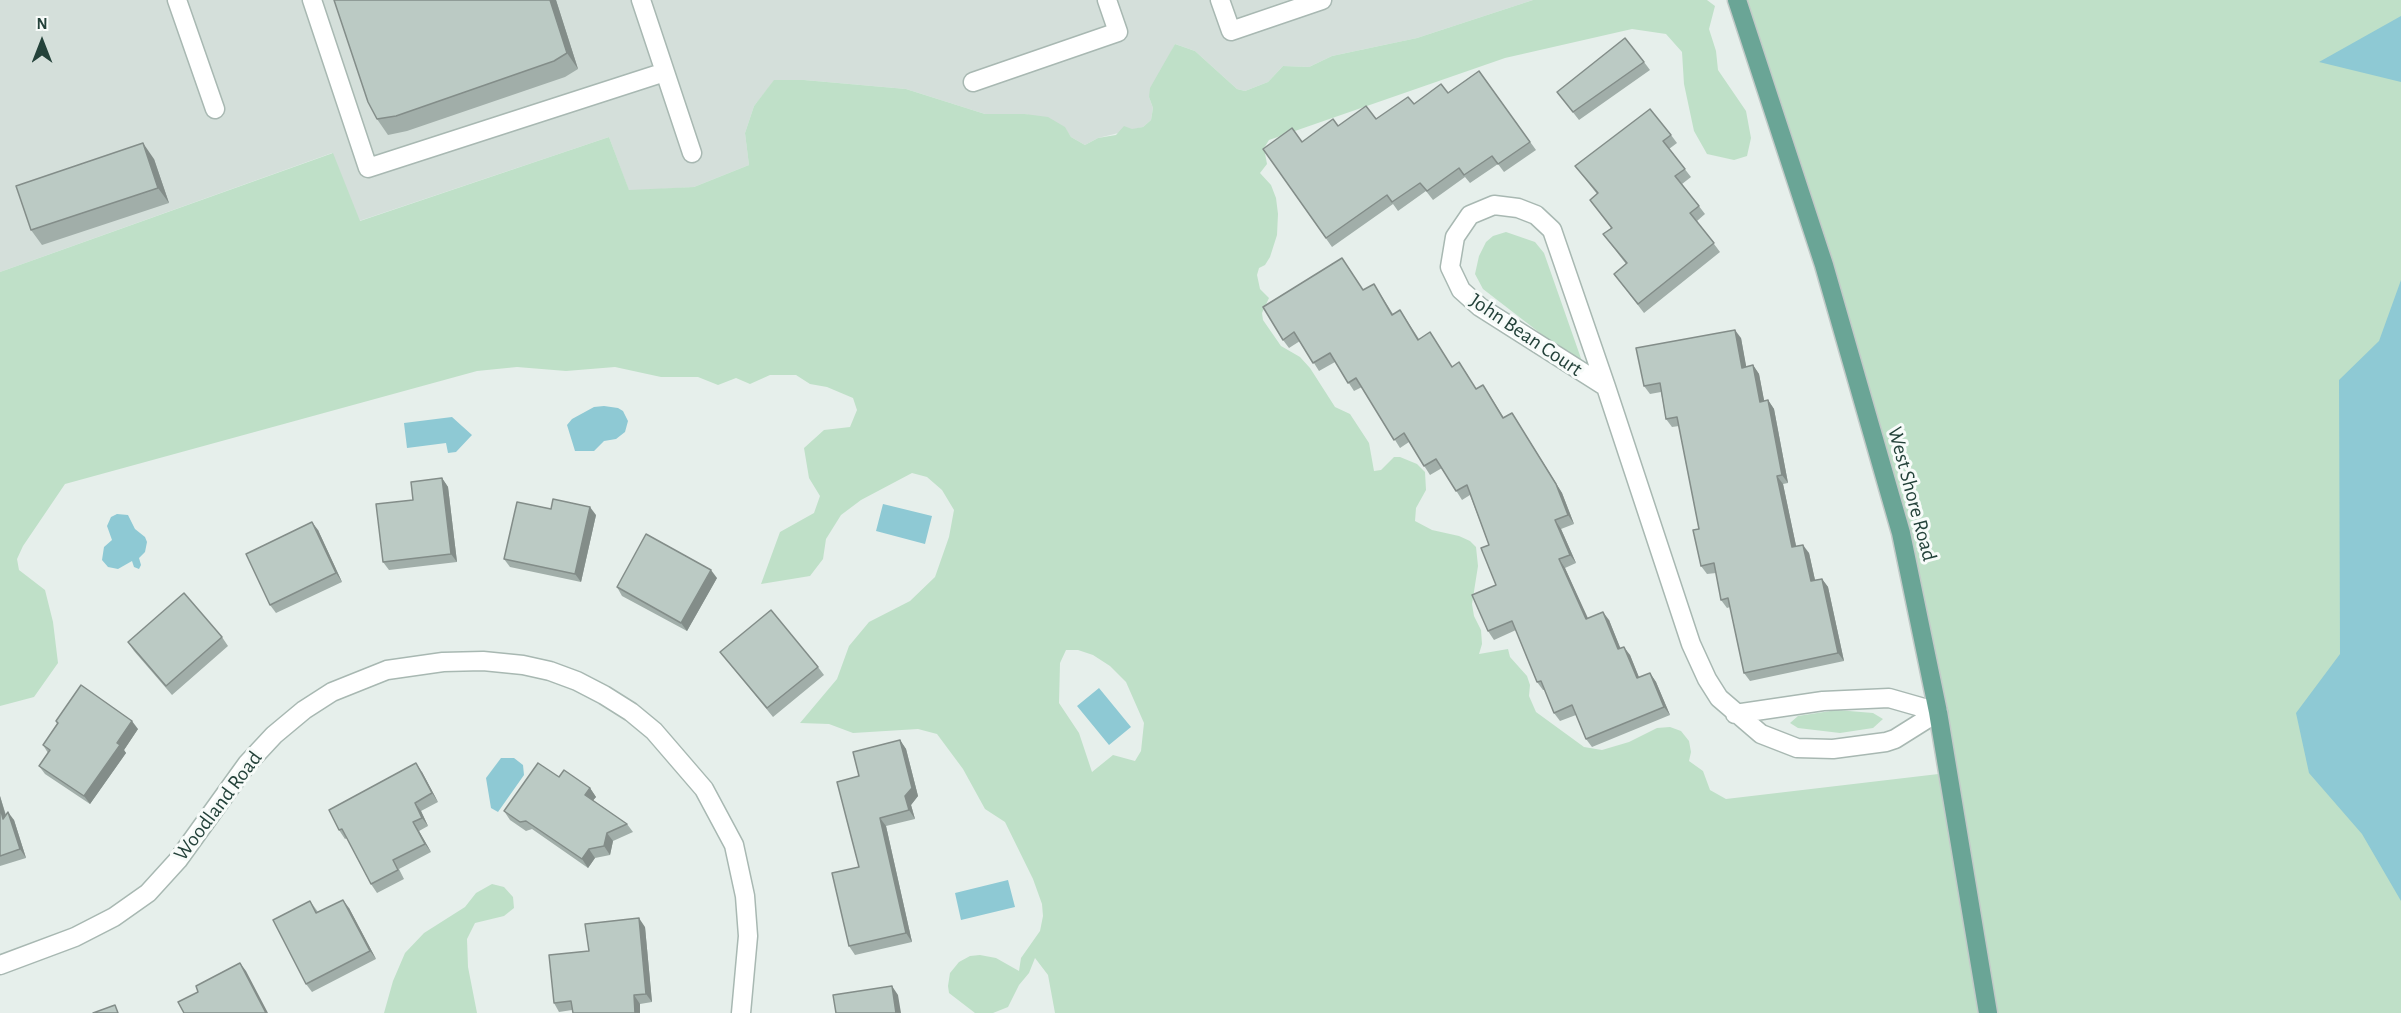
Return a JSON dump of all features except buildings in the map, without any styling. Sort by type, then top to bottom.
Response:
[{"type":"main road","name":"West Shore Road","points":[[1737,0],[1824,265],[1902,533],[1938,712],[1988,1013]]},
{"type":"street","points":[[177,0],[215,109]]},
{"type":"street","points":[[312,0],[368,168],[665,72]]},
{"type":"street","points":[[641,0],[692,153]]},
{"type":"street","points":[[973,82],[1118,32],[1107,0]]},
{"type":"street","points":[[1220,0],[1231,31],[1322,0]]},
{"type":"street","name":"John Bean Court","points":[[1606,387],[1480,307],[1461,290],[1450,267],[1455,237],[1470,215],[1494,205],[1518,208],[1536,215],[1551,230],[1606,387],[1691,644],[1707,679],[1719,698],[1761,734],[1797,748],[1833,748],[1886,742],[1895,739],[1938,712]]},
{"type":"street","name":"Woodland Road","points":[[0,965],[75,937],[114,917],[148,892],[178,860],[246,764],[274,735],[304,710],[332,692],[366,676],[387,670],[443,662],[483,662],[523,665],[550,671],[577,681],[604,695],[631,712],[654,731],[704,789],[734,845],[745,896],[748,936],[741,1013]]},
{"type":"street","points":[[1735,714],[1823,701],[1889,698],[1938,712]]},
{"type":"shaded area","points":[[0,0],[1533,0],[1417,38],[1332,56],[1309,67],[1283,66],[1268,82],[1245,91],[1237,89],[1195,51],[1175,44],[1149,97],[1153,108],[1151,120],[1143,127],[1098,138],[1085,145],[1071,137],[1064,127],[1025,114],[985,114],[906,89],[804,80],[775,80],[754,106],[745,133],[749,165],[694,187],[629,191],[609,137],[359,221],[332,153],[0,272]]},
{"type":"green space","points":[[1533,0],[1707,0],[1715,6],[1709,29],[1716,51],[1718,70],[1746,111],[1751,138],[1747,156],[1734,160],[1707,154],[1694,131],[1684,84],[1682,52],[1666,34],[1632,29],[1505,58],[1269,140],[1264,148],[1267,164],[1260,173],[1271,185],[1276,198],[1277,235],[1270,257],[1265,265],[1259,268],[1257,275],[1260,289],[1269,298],[1262,313],[1263,320],[1281,346],[1300,357],[1310,368],[1335,407],[1350,414],[1369,443],[1374,471],[1381,470],[1394,457],[1417,464],[1425,472],[1426,490],[1416,508],[1415,521],[1432,530],[1459,536],[1476,547],[1478,566],[1472,604],[1474,616],[1481,630],[1482,644],[1479,654],[1508,649],[1510,657],[1527,676],[1530,685],[1529,696],[1536,712],[1584,747],[1602,750],[1629,742],[1657,728],[1670,727],[1681,731],[1689,741],[1691,752],[1689,761],[1703,771],[1710,790],[1726,799],[1947,773],[1901,533],[1737,0],[2401,0],[2401,1013],[1055,1013],[1048,975],[1035,958],[1029,973],[1019,985],[1008,1007],[993,1013],[975,1013],[949,993],[950,973],[959,962],[970,956],[980,955],[996,958],[1019,971],[1021,958],[1040,931],[1043,916],[1042,904],[1033,879],[1005,822],[985,809],[963,769],[937,734],[918,729],[853,733],[829,724],[800,723],[837,679],[849,646],[869,622],[910,601],[935,577],[949,537],[954,510],[942,490],[927,477],[912,473],[861,500],[841,515],[826,539],[823,559],[810,576],[761,584],[780,532],[814,513],[820,496],[809,478],[804,448],[824,430],[850,427],[857,410],[853,398],[827,387],[810,384],[796,375],[770,375],[750,384],[736,378],[718,385],[698,377],[661,377],[615,367],[566,371],[517,367],[477,371],[65,484],[23,546],[17,559],[19,570],[45,590],[53,622],[58,663],[34,697],[0,706],[0,272],[333,153],[360,221],[609,137],[629,190],[694,187],[749,165],[745,133],[754,106],[774,80],[804,80],[906,89],[985,114],[1025,114],[1048,117],[1065,127],[1071,137],[1085,145],[1098,138],[1116,135],[1124,126],[1132,129],[1143,127],[1151,120],[1153,108],[1149,97],[1150,88],[1175,44],[1195,51],[1237,89],[1245,91],[1268,82],[1283,66],[1309,67],[1332,56],[1417,38]],"holes":[[[1066,650],[1078,650],[1093,655],[1110,666],[1126,682],[1144,723],[1141,751],[1135,761],[1113,755],[1092,772],[1079,733],[1059,703],[1060,663]]]},
{"type":"green space","points":[[1506,232],[1535,242],[1544,253],[1584,367],[1483,289],[1475,274],[1479,256],[1486,242],[1493,236]]},
{"type":"green space","points":[[1837,710],[1873,713],[1883,719],[1873,728],[1840,733],[1798,728],[1790,723],[1798,716]]},
{"type":"green space","points":[[492,884],[504,887],[513,897],[514,908],[504,916],[475,923],[467,939],[468,967],[477,1013],[384,1013],[393,981],[405,953],[424,933],[465,907],[476,893]]},
{"type":"water","points":[[2401,16],[2401,82],[2319,62]]},
{"type":"water","points":[[2401,280],[2401,901],[2362,834],[2309,773],[2296,713],[2340,654],[2339,380],[2379,341]]},
{"type":"water","points":[[604,406],[623,411],[628,421],[625,432],[616,439],[604,441],[594,451],[575,451],[567,425],[572,419],[594,407]]},
{"type":"water","points":[[452,417],[472,435],[456,452],[448,453],[446,443],[407,448],[404,423]]},
{"type":"water","points":[[883,504],[932,516],[925,544],[876,531]]},
{"type":"water","points":[[117,514],[128,515],[135,529],[145,537],[147,542],[145,552],[139,558],[141,565],[139,569],[134,567],[132,561],[118,569],[108,567],[102,560],[104,547],[112,540],[107,526],[111,517]]},
{"type":"water","points":[[1099,688],[1131,727],[1109,745],[1077,706]]},
{"type":"water","points":[[501,758],[514,758],[523,765],[524,775],[498,812],[491,808],[486,778]]},
{"type":"water","points":[[1008,880],[1015,907],[961,920],[955,893]]}]
